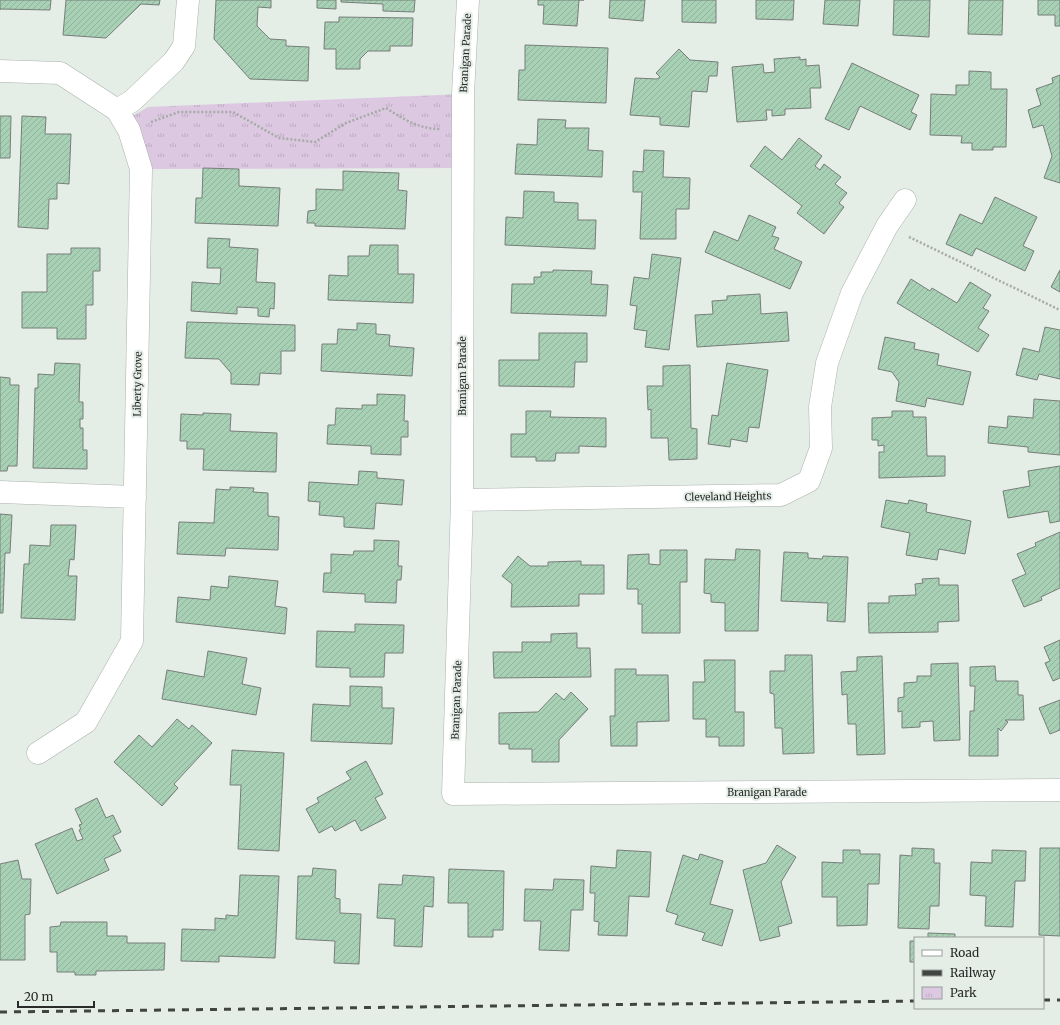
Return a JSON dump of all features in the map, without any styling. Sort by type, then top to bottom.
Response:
[{"type":"street","points":[[117,110],[132,101],[178,56],[184,46],[188,0]]},
{"type":"street","name":"Branigan Parade","points":[[468,0],[462,129],[462,500],[453,794],[1060,790]]},
{"type":"street","name":"Liberty Grove","points":[[0,71],[60,73],[117,110],[130,130],[141,169],[132,641],[86,722],[38,753]]},
{"type":"street","name":"Cleveland Heights","points":[[462,500],[780,495],[809,481],[821,448],[820,407],[827,362],[852,293],[887,226],[905,200]]},
{"type":"street","points":[[0,492],[135,497]]},
{"type":"path","points":[[130,130],[179,112],[233,112],[280,138],[315,142],[346,123],[386,108],[405,121],[430,129],[462,129]]},
{"type":"path","points":[[887,226],[1060,310]]},
{"type":"green space","points":[[463,94],[463,168],[141,169],[124,121],[148,107]]},
{"type":"building","points":[[0,0],[51,0],[50,10],[0,9]]},
{"type":"building","points":[[66,0],[160,0],[159,5],[141,4],[106,38],[63,35]]},
{"type":"building","points":[[216,0],[271,0],[271,8],[258,7],[257,26],[270,39],[286,40],[286,46],[309,47],[308,81],[250,79],[214,39]]},
{"type":"building","points":[[317,0],[336,0],[336,9],[317,8]]},
{"type":"building","points":[[341,0],[415,0],[414,12],[383,11],[383,4],[341,2]]},
{"type":"building","points":[[538,0],[579,0],[577,26],[543,24],[544,5],[538,5]]},
{"type":"building","points":[[610,0],[645,0],[643,21],[609,18]]},
{"type":"building","points":[[682,0],[716,0],[716,23],[682,22]]},
{"type":"building","points":[[756,0],[794,0],[793,20],[756,19]]},
{"type":"building","points":[[825,0],[860,0],[858,26],[823,24]]},
{"type":"building","points":[[894,0],[930,0],[929,37],[893,35]]},
{"type":"building","points":[[969,0],[1003,0],[1002,35],[968,34]]},
{"type":"building","points":[[1038,0],[1060,0],[1060,26],[1055,26],[1055,15],[1038,15]]},
{"type":"building","points":[[339,17],[413,18],[412,46],[390,46],[390,51],[368,51],[360,59],[360,69],[336,69],[336,49],[324,49],[325,22],[339,22]]},
{"type":"building","points":[[525,45],[608,48],[606,103],[518,100],[519,70],[525,70]]},
{"type":"building","points":[[679,49],[690,60],[718,62],[717,76],[709,76],[707,92],[692,91],[689,127],[660,125],[660,117],[630,115],[635,78],[657,79],[660,77],[656,73]]},
{"type":"building","points":[[800,57],[800,60],[806,59],[806,66],[819,65],[821,88],[810,88],[811,108],[785,109],[785,115],[772,116],[772,110],[766,110],[767,120],[737,122],[732,67],[763,64],[764,73],[775,72],[774,59]]},
{"type":"building","points":[[852,63],[919,95],[911,112],[917,115],[910,130],[860,106],[849,130],[825,119]]},
{"type":"building","points":[[969,71],[991,72],[991,89],[1007,89],[1006,147],[993,147],[993,150],[972,150],[972,143],[961,143],[962,136],[930,135],[931,94],[956,95],[956,85],[969,85]]},
{"type":"building","points":[[1060,75],[1060,183],[1044,178],[1052,156],[1043,125],[1033,128],[1028,110],[1041,105],[1036,89],[1053,83],[1052,78]]},
{"type":"building","points":[[0,116],[11,116],[10,158],[0,158]]},
{"type":"building","points":[[22,116],[46,117],[45,134],[71,134],[69,184],[57,183],[57,199],[49,199],[48,229],[18,227]]},
{"type":"building","points":[[538,119],[566,120],[565,128],[589,128],[588,150],[603,151],[602,177],[515,174],[517,144],[537,145]]},
{"type":"building","points":[[799,138],[822,156],[815,166],[820,170],[824,164],[841,177],[835,184],[847,193],[839,203],[844,207],[824,234],[797,213],[802,206],[750,166],[765,146],[782,160]]},
{"type":"building","points":[[644,150],[664,151],[663,177],[690,178],[689,209],[676,209],[676,239],[640,239],[642,192],[633,192],[633,171],[643,172]]},
{"type":"building","points":[[203,168],[239,169],[239,186],[280,188],[278,226],[195,223],[196,198],[202,198]]},
{"type":"building","points":[[343,171],[399,173],[398,190],[407,191],[405,229],[315,226],[315,223],[307,223],[308,211],[316,210],[316,189],[343,190]]},
{"type":"building","points":[[524,191],[554,192],[554,202],[578,203],[578,220],[596,220],[595,249],[505,245],[506,217],[523,218]]},
{"type":"building","points":[[995,197],[1037,217],[1023,246],[1034,251],[1025,271],[976,248],[972,256],[946,244],[960,214],[982,224]]},
{"type":"building","points":[[749,215],[776,227],[772,236],[779,238],[774,249],[802,262],[790,289],[705,252],[714,231],[738,241]]},
{"type":"building","points":[[208,238],[230,239],[229,247],[258,249],[256,282],[275,283],[274,309],[270,308],[269,317],[258,316],[258,308],[237,307],[237,314],[191,311],[192,282],[220,284],[221,268],[207,268]]},
{"type":"building","points":[[370,245],[398,245],[398,274],[414,274],[413,303],[328,300],[329,275],[348,276],[348,256],[369,256]]},
{"type":"building","points":[[71,248],[100,248],[100,271],[93,271],[93,305],[86,305],[86,339],[57,339],[57,328],[22,328],[22,292],[47,292],[47,254],[71,254]]},
{"type":"building","points":[[652,254],[681,258],[669,350],[645,347],[647,331],[634,329],[637,306],[630,305],[634,277],[649,279]]},
{"type":"building","points":[[553,270],[592,271],[591,284],[608,285],[606,316],[511,313],[512,284],[534,284],[534,277],[541,277],[541,272],[553,272]]},
{"type":"building","points":[[1060,270],[1060,292],[1051,287]]},
{"type":"building","points":[[911,279],[930,291],[932,288],[957,303],[970,282],[991,295],[983,308],[989,311],[978,328],[989,335],[978,352],[897,303]]},
{"type":"building","points":[[760,294],[761,314],[787,312],[789,341],[697,347],[695,315],[713,314],[712,301],[727,300],[727,296]]},
{"type":"building","points":[[187,322],[295,325],[295,351],[281,351],[281,374],[260,373],[259,385],[231,384],[231,373],[219,359],[185,358]]},
{"type":"building","points":[[357,323],[376,324],[376,334],[390,335],[389,346],[414,348],[412,376],[321,371],[322,344],[337,344],[338,329],[357,330]]},
{"type":"building","points":[[1045,327],[1060,330],[1060,379],[1039,374],[1037,380],[1016,375],[1023,348],[1039,352]]},
{"type":"building","points":[[539,333],[587,333],[587,362],[575,362],[574,387],[499,386],[499,360],[539,360]]},
{"type":"building","points":[[885,337],[915,343],[914,349],[939,354],[937,365],[971,372],[963,405],[927,398],[925,407],[896,401],[899,382],[892,372],[878,369]]},
{"type":"building","points":[[55,363],[80,364],[79,402],[83,402],[83,419],[80,419],[80,428],[83,428],[83,450],[87,450],[87,469],[33,468],[35,388],[38,388],[38,374],[54,375]]},
{"type":"building","points":[[727,363],[768,370],[759,428],[749,427],[747,442],[731,439],[730,447],[708,444],[712,415],[718,416]]},
{"type":"building","points":[[690,365],[691,428],[697,429],[697,459],[669,460],[668,438],[651,438],[651,409],[648,410],[647,386],[663,386],[663,366]]},
{"type":"building","points":[[0,377],[10,378],[10,385],[19,385],[17,466],[8,466],[7,471],[0,471]]},
{"type":"building","points":[[377,394],[405,395],[404,421],[408,421],[408,437],[401,437],[401,455],[371,454],[371,446],[327,444],[328,425],[335,425],[336,408],[362,409],[362,405],[377,405]]},
{"type":"building","points":[[1034,399],[1060,401],[1060,455],[1028,452],[1028,447],[988,443],[989,426],[1007,428],[1008,416],[1033,418]]},
{"type":"building","points":[[526,411],[551,411],[550,417],[606,418],[606,447],[579,446],[579,453],[556,453],[555,461],[536,461],[536,457],[511,457],[511,434],[526,434]]},
{"type":"building","points":[[892,411],[913,411],[913,417],[926,417],[927,456],[945,456],[945,476],[879,478],[879,452],[884,452],[884,445],[878,446],[878,440],[872,440],[872,418],[892,417]]},
{"type":"building","points":[[203,413],[231,414],[230,431],[277,433],[276,472],[203,470],[204,449],[187,449],[187,441],[180,441],[181,414],[203,415]]},
{"type":"building","points":[[1060,466],[1060,521],[1050,523],[1048,511],[1008,518],[1003,491],[1030,486],[1028,471]]},
{"type":"building","points":[[359,471],[377,472],[377,478],[404,480],[402,505],[376,503],[374,529],[344,527],[344,517],[319,515],[320,502],[308,501],[309,482],[358,485]]},
{"type":"building","points":[[230,487],[254,488],[253,492],[268,493],[268,516],[279,517],[278,550],[226,548],[225,556],[177,554],[179,522],[214,523],[216,489],[230,490]]},
{"type":"building","points":[[886,500],[908,504],[909,500],[927,504],[926,512],[971,521],[965,554],[939,549],[937,560],[906,555],[910,533],[881,527]]},
{"type":"building","points":[[0,514],[12,515],[10,553],[5,553],[3,613],[0,613]]},
{"type":"building","points":[[51,525],[76,525],[74,560],[70,559],[68,576],[77,576],[75,620],[21,618],[24,564],[29,564],[30,545],[50,546]]},
{"type":"building","points":[[1060,532],[1060,588],[1041,597],[1042,600],[1024,607],[1012,580],[1026,574],[1017,554],[1036,546],[1035,543]]},
{"type":"building","points":[[374,540],[399,541],[398,566],[402,566],[401,580],[397,580],[396,603],[365,602],[365,594],[323,592],[324,573],[331,573],[331,554],[353,555],[354,551],[374,551]]},
{"type":"building","points":[[736,549],[760,550],[758,631],[725,631],[725,603],[711,602],[711,594],[704,593],[705,559],[735,560]]},
{"type":"building","points":[[660,550],[687,550],[687,582],[680,582],[680,633],[642,633],[642,604],[638,604],[638,589],[627,589],[628,555],[649,554],[649,564],[660,565]]},
{"type":"building","points":[[784,552],[808,553],[808,558],[822,559],[823,556],[848,557],[845,622],[827,621],[828,603],[781,601]]},
{"type":"building","points":[[518,556],[530,566],[548,566],[548,562],[581,561],[581,565],[604,565],[604,594],[579,594],[579,606],[511,607],[512,584],[502,576]]},
{"type":"building","points":[[229,576],[278,581],[275,606],[287,608],[285,634],[176,622],[178,597],[210,600],[211,586],[228,588]]},
{"type":"building","points":[[939,578],[939,585],[958,585],[959,621],[938,622],[938,632],[869,633],[868,603],[889,603],[889,596],[916,595],[915,584],[923,583],[922,579]]},
{"type":"building","points":[[355,624],[404,625],[403,653],[385,653],[384,677],[350,677],[350,668],[316,667],[317,631],[355,632]]},
{"type":"building","points":[[577,633],[577,648],[590,648],[591,677],[494,678],[493,652],[522,652],[522,642],[551,642],[551,634]]},
{"type":"building","points":[[1060,640],[1060,678],[1053,681],[1045,663],[1050,661],[1044,647]]},
{"type":"building","points":[[208,651],[247,658],[242,684],[261,688],[256,715],[162,699],[167,670],[204,677]]},
{"type":"building","points":[[785,655],[812,655],[814,753],[783,754],[782,728],[775,728],[774,694],[770,693],[770,671],[785,671]]},
{"type":"building","points":[[882,656],[885,754],[857,755],[856,724],[848,724],[847,694],[842,695],[841,672],[857,671],[857,657]]},
{"type":"building","points":[[704,660],[735,660],[735,712],[744,712],[744,746],[719,746],[719,737],[706,737],[706,719],[693,719],[693,682],[705,682]]},
{"type":"building","points":[[958,663],[960,740],[934,741],[933,721],[920,722],[920,727],[902,728],[902,711],[898,712],[898,698],[904,697],[904,683],[917,682],[917,676],[931,676],[931,664]]},
{"type":"building","points":[[995,666],[996,681],[1018,681],[1018,695],[1023,695],[1024,720],[1005,720],[1008,722],[1001,731],[998,728],[998,756],[969,756],[970,711],[974,711],[975,686],[970,686],[970,667]]},
{"type":"building","points":[[615,669],[636,669],[636,675],[668,675],[669,721],[637,722],[637,746],[611,746],[610,716],[615,716]]},
{"type":"building","points":[[350,686],[382,687],[382,708],[394,708],[392,744],[311,741],[313,704],[350,706]]},
{"type":"building","points":[[571,692],[588,709],[559,740],[559,762],[532,762],[532,749],[509,749],[509,744],[499,744],[499,713],[538,712],[556,693],[564,700]]},
{"type":"building","points":[[1060,700],[1060,730],[1050,734],[1039,708]]},
{"type":"building","points":[[177,719],[189,729],[192,725],[212,743],[174,784],[178,788],[162,806],[114,762],[139,735],[152,747]]},
{"type":"building","points":[[232,750],[284,753],[279,851],[238,849],[241,785],[230,785]]},
{"type":"building","points":[[366,761],[383,794],[375,798],[386,818],[361,831],[355,820],[335,831],[332,826],[319,833],[306,809],[319,802],[317,798],[351,779],[346,772]]},
{"type":"building","points":[[97,798],[106,818],[113,815],[121,832],[113,836],[121,851],[104,859],[109,870],[57,894],[35,844],[72,828],[77,841],[83,839],[79,830],[81,829],[79,825],[82,824],[75,809]]},
{"type":"building","points":[[777,845],[796,857],[781,882],[792,923],[778,927],[780,936],[760,941],[743,870],[766,863]]},
{"type":"building","points":[[912,848],[934,849],[934,863],[940,863],[939,906],[930,906],[929,929],[898,928],[900,855],[912,856]]},
{"type":"building","points":[[1040,848],[1060,848],[1060,936],[1039,935]]},
{"type":"building","points":[[617,850],[651,852],[649,897],[629,896],[627,936],[598,935],[599,922],[594,921],[595,893],[590,893],[591,866],[616,868]]},
{"type":"building","points":[[843,850],[860,850],[860,854],[880,854],[879,884],[868,884],[867,925],[837,926],[837,897],[822,897],[822,862],[843,863]]},
{"type":"building","points":[[992,850],[1026,851],[1025,881],[1015,881],[1013,927],[985,926],[986,896],[970,895],[971,862],[992,863]]},
{"type":"building","points":[[700,854],[723,861],[710,904],[733,910],[722,946],[702,940],[705,933],[675,924],[678,915],[666,911],[683,855],[698,860]]},
{"type":"building","points":[[18,860],[22,879],[31,879],[30,914],[25,915],[25,960],[0,960],[0,864]]},
{"type":"building","points":[[313,868],[336,870],[335,898],[340,899],[340,913],[361,914],[359,964],[334,963],[335,941],[296,939],[298,876],[312,876]]},
{"type":"building","points":[[449,869],[504,871],[503,930],[493,930],[493,937],[468,937],[468,903],[448,903]]},
{"type":"building","points":[[240,875],[279,876],[275,958],[219,956],[219,962],[181,961],[182,929],[215,930],[215,918],[226,919],[226,915],[238,916]]},
{"type":"building","points":[[403,875],[434,877],[433,907],[424,906],[422,947],[394,946],[395,919],[377,918],[379,884],[402,885]]},
{"type":"building","points":[[554,879],[584,880],[583,910],[571,910],[569,951],[539,950],[541,921],[524,921],[525,889],[553,890]]},
{"type":"building","points":[[61,922],[107,922],[107,936],[127,936],[127,943],[165,943],[164,970],[96,971],[96,975],[75,975],[75,972],[57,972],[57,952],[50,952],[50,927],[60,926]]},
{"type":"building","points":[[928,933],[955,934],[955,937],[928,937]]},
{"type":"building","points":[[910,941],[914,941],[914,962],[910,962]]},
{"type":"railway","points":[[1044,1000],[1060,1000]]},
{"type":"railway","points":[[0,1012],[914,1001]]}]
